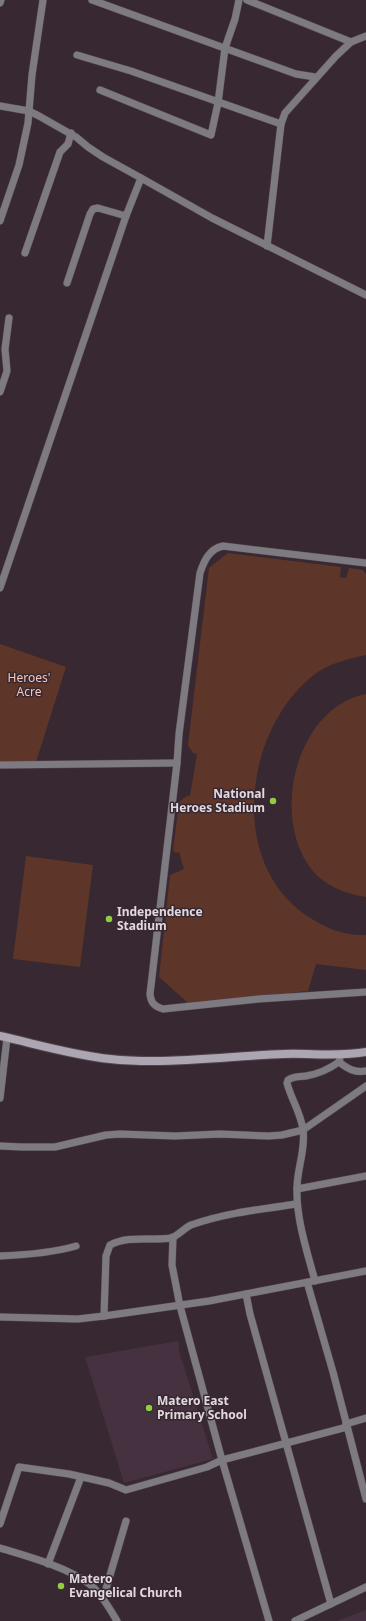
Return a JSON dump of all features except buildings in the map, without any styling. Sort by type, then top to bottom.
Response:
[{"type":"street","points":[[0,221],[19,165],[28,123],[32,75],[42,0]]},
{"type":"street","points":[[92,0],[296,74],[315,77]]},
{"type":"street","points":[[100,90],[210,135],[218,103],[225,48],[235,19],[239,0]]},
{"type":"street","points":[[247,0],[351,42]]},
{"type":"street","points":[[267,246],[281,124],[285,113],[315,77],[351,42],[366,36]]},
{"type":"street","points":[[76,55],[138,73],[218,103],[281,124]]},
{"type":"street","points":[[0,106],[29,111],[71,133],[103,157],[212,218],[366,295]]},
{"type":"street","points":[[25,253],[60,152],[68,144],[71,133]]},
{"type":"street","points":[[0,588],[126,216],[141,178]]},
{"type":"street","points":[[67,283],[93,209],[98,208],[126,216]]},
{"type":"street","points":[[0,392],[7,371],[6,342],[9,318]]},
{"type":"street","points":[[366,562],[238,547],[216,547],[209,553],[204,562],[200,573],[179,734],[177,763],[150,994],[151,1002],[155,1007],[163,1009],[258,999],[366,992]]},
{"type":"street","points":[[0,766],[177,763]]},
{"type":"street","points":[[0,1098],[4,1037],[110,1059],[136,1061],[284,1054],[340,1058],[366,1052]]},
{"type":"street","points":[[340,1058],[352,1070],[358,1072],[366,1070]]},
{"type":"street","points":[[315,1281],[307,1254],[297,1204],[297,1176],[302,1154],[303,1130],[289,1089],[288,1080],[293,1077],[320,1072],[331,1068],[340,1058]]},
{"type":"street","points":[[0,1146],[55,1147],[106,1135],[120,1134],[175,1136],[220,1134],[269,1136],[303,1130],[366,1086]]},
{"type":"street","points":[[297,1189],[366,1176]]},
{"type":"street","points":[[104,1316],[106,1256],[110,1245],[117,1241],[131,1239],[173,1237],[190,1225],[225,1216],[297,1204]]},
{"type":"street","points":[[173,1237],[172,1265],[180,1306],[222,1460],[269,1621]]},
{"type":"street","points":[[0,1256],[31,1254],[76,1246]]},
{"type":"street","points":[[0,1319],[78,1319],[104,1316],[180,1306],[366,1271]]},
{"type":"street","points":[[307,1282],[333,1372],[366,1499]]},
{"type":"street","points":[[246,1294],[254,1328],[331,1604]]},
{"type":"street","points":[[0,1524],[19,1467],[49,1470],[109,1483],[126,1490],[200,1469],[222,1460],[346,1426],[366,1418]]},
{"type":"street","points":[[48,1564],[81,1477]]},
{"type":"street","points":[[103,1599],[126,1522]]},
{"type":"street","points":[[0,1548],[48,1564],[78,1577],[92,1586],[103,1599],[117,1621]]},
{"type":"street","points":[[295,1621],[366,1587]]},
{"type":"shaded area","name":"Matero East Primary School","points":[[178,1341],[179,1351],[213,1459],[124,1483],[85,1357]]},
{"type":"shaded area","points":[[366,1610],[366,1621],[337,1621]]},
{"type":"green space","points":[[228,553],[341,567],[340,577],[346,578],[349,568],[363,570],[366,574],[366,655],[326,667],[315,674],[291,698],[272,728],[260,762],[254,798],[256,834],[266,867],[284,896],[312,919],[328,928],[348,934],[366,935],[366,970],[316,964],[308,991],[188,1003],[159,977],[170,875],[184,869],[179,852],[176,853],[173,850],[179,802],[187,796],[190,796],[197,754],[193,753],[188,745],[209,568]]},
{"type":"green space","name":"Heroes' Acre","points":[[0,644],[66,667],[36,762],[0,762]]},
{"type":"green space","points":[[366,694],[366,897],[351,894],[330,885],[317,876],[312,870],[299,848],[293,823],[292,795],[297,768],[307,742],[322,720],[342,703]]},
{"type":"green space","points":[[26,856],[93,865],[80,967],[13,959]]},
{"type":"place","name":"National Heroes Stadium","points":[[273,801]]},
{"type":"place","name":"Independence Stadium","points":[[109,919]]},
{"type":"place","name":"Matero East Primary School","points":[[149,1408]]},
{"type":"place","name":"Matero Evangelical Church","points":[[61,1586]]}]
